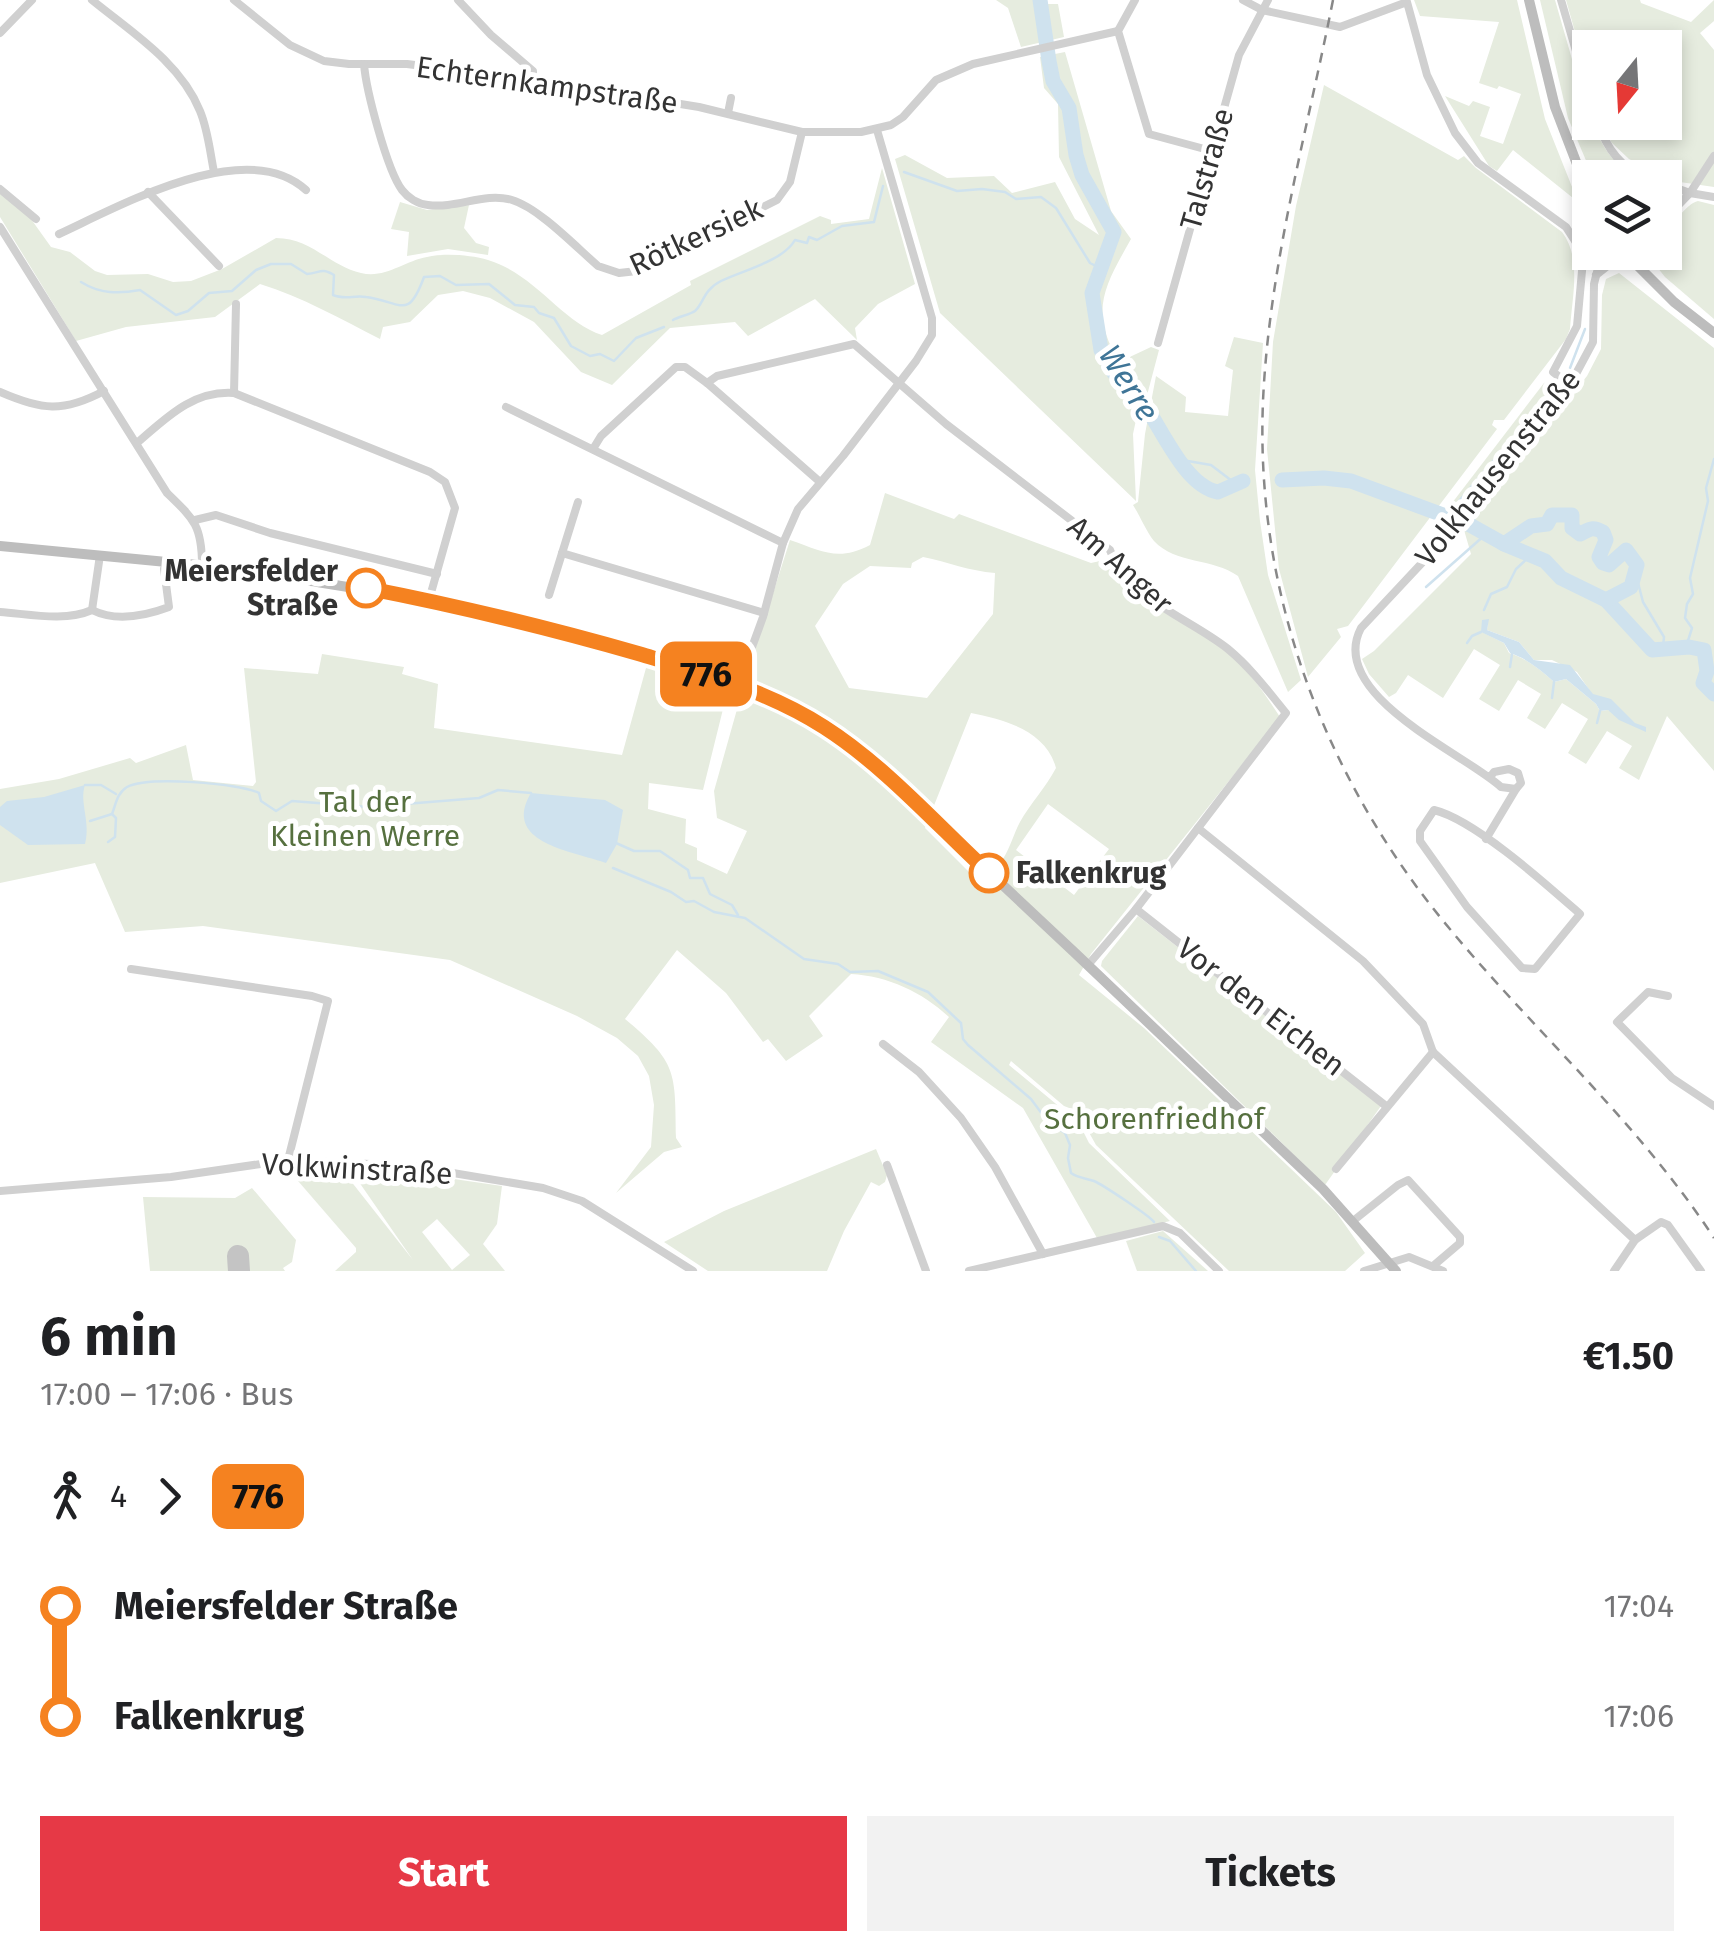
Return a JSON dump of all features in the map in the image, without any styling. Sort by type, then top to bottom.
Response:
[{"type":"street","points":[[0,33],[32,0]]},
{"type":"street","points":[[92,0],[166,61],[186,83],[202,115],[214,172]]},
{"type":"street","points":[[458,0],[533,71],[533,80]]},
{"type":"street","points":[[1135,0],[1118,31],[1149,134],[1212,152]]},
{"type":"street","points":[[1243,0],[1262,10],[1340,26],[1406,1],[1427,75],[1455,132],[1488,171],[1575,237],[1583,260],[1577,326],[1553,372],[1570,385]]},
{"type":"street","name":"Talstraße","points":[[1158,342],[1238,55],[1268,0]]},
{"type":"street","points":[[1529,0],[1555,107],[1573,160]]},
{"type":"street","points":[[1561,0],[1572,38]]},
{"type":"street","name":"Echternkampstraße","points":[[238,1],[302,52],[336,63],[407,64],[533,80],[728,113],[802,132],[877,130]]},
{"type":"street","points":[[735,684],[744,669],[783,543],[798,509],[899,385],[930,340],[933,325],[877,130],[897,123],[924,91],[950,72],[1118,31]]},
{"type":"street","name":"Rötkersiek","points":[[364,64],[366,88],[376,120],[398,184],[408,197],[434,206],[492,197],[518,202],[598,266],[612,272],[640,270],[777,200],[791,179],[802,132]]},
{"type":"street","points":[[728,113],[731,98]]},
{"type":"street","points":[[1604,140],[1620,160]]},
{"type":"street","points":[[1682,201],[1714,156]]},
{"type":"street","points":[[60,234],[148,192],[214,172],[279,174],[306,190]]},
{"type":"street","points":[[0,189],[36,218]]},
{"type":"street","points":[[1682,189],[1714,196]]},
{"type":"street","points":[[148,192],[219,266]]},
{"type":"street","points":[[0,227],[167,493],[195,520],[200,532],[202,565]]},
{"type":"street","name":"Volkhausenstraße","points":[[1490,777],[1444,751],[1381,698],[1361,671],[1354,656],[1354,642],[1366,621],[1474,505],[1570,385],[1593,342],[1597,270]]},
{"type":"street","points":[[1596,275],[1603,270]]},
{"type":"street","points":[[1642,270],[1714,334]]},
{"type":"street","points":[[234,394],[236,304]]},
{"type":"street","name":"Am Anger","points":[[707,383],[717,376],[851,344],[1110,550],[1116,567],[1149,598],[1225,647],[1286,713],[1198,828]]},
{"type":"street","points":[[593,448],[608,429],[676,367],[685,368],[820,482]]},
{"type":"street","points":[[0,392],[36,408],[85,401],[104,391]]},
{"type":"street","points":[[138,443],[188,403],[205,396],[234,394],[430,472],[445,482],[455,508],[429,600]]},
{"type":"street","points":[[506,407],[783,543]]},
{"type":"street","points":[[549,595],[578,502]]},
{"type":"street","points":[[195,520],[216,516],[437,574]]},
{"type":"street","points":[[0,546],[291,576],[429,600],[574,635],[735,684],[807,717],[859,753],[1088,965],[1353,1221],[1393,1267]]},
{"type":"street","points":[[562,552],[764,613]]},
{"type":"street","points":[[92,610],[100,555]]},
{"type":"street","points":[[0,612],[66,616],[92,610],[107,616],[137,616],[169,608],[164,569]]},
{"type":"street","points":[[1486,839],[1521,784],[1518,773],[1502,770],[1490,777],[1501,787],[1516,789]]},
{"type":"street","points":[[1434,810],[1486,839],[1535,874],[1580,914],[1535,969],[1522,968],[1466,907],[1420,841],[1420,831],[1434,810]]},
{"type":"street","points":[[1088,965],[1198,828],[1362,960],[1423,1024],[1433,1052],[1634,1240]]},
{"type":"street","name":"Vor den Eichen","points":[[1136,909],[1386,1106]]},
{"type":"street","points":[[131,969],[328,1001],[288,1160]]},
{"type":"street","points":[[1668,996],[1648,992],[1617,1022],[1672,1078],[1714,1106]]},
{"type":"street","points":[[883,1044],[919,1072],[961,1118],[995,1168],[1043,1254]]},
{"type":"street","points":[[1336,1169],[1433,1052]]},
{"type":"street","name":"Volkwinstraße","points":[[0,1191],[170,1177],[253,1162],[411,1166],[543,1188],[582,1201],[693,1271]]},
{"type":"street","points":[[887,1165],[926,1271]]},
{"type":"street","points":[[1353,1221],[1408,1180],[1460,1237],[1460,1243],[1433,1266]]},
{"type":"street","points":[[1614,1271],[1634,1240],[1661,1222],[1701,1271]]},
{"type":"street","points":[[969,1271],[1164,1226],[1180,1233],[1218,1271]]},
{"type":"street","points":[[1364,1271],[1393,1267],[1415,1258],[1442,1271]]},
{"type":"green space","points":[[996,0],[1045,0],[1045,4],[1058,4],[1064,37],[1021,47],[1008,8]]},
{"type":"green space","points":[[1414,0],[1517,0],[1545,119],[1572,187],[1572,197],[1513,150],[1497,171],[1489,166],[1445,96],[1469,106],[1473,101],[1490,107],[1480,136],[1503,144],[1521,94],[1479,83],[1499,22],[1420,16]]},
{"type":"green space","points":[[1540,0],[1555,0],[1572,59],[1572,127]]},
{"type":"green space","points":[[1566,0],[1640,0],[1691,22],[1714,0],[1714,21],[1700,33],[1714,50],[1714,187],[1682,182],[1682,160],[1631,160],[1610,140],[1682,140],[1682,30],[1574,30]]},
{"type":"green space","points":[[1065,52],[1111,211],[1131,239],[1107,286],[1102,313],[1104,328],[1119,362],[1151,347],[1159,350],[1145,403],[1127,371],[1139,406],[1133,434],[1136,501],[940,313],[895,159],[905,155],[947,178],[994,176],[1012,193],[1055,182],[1075,219],[1099,235],[1059,157],[1058,104],[1044,88],[1040,57]]},
{"type":"green space","points":[[1324,85],[1458,160],[1464,156],[1562,232],[1574,270],[1566,339],[1504,420],[1494,420],[1492,425],[1497,429],[1348,626],[1337,629],[1341,637],[1308,677],[1279,569],[1267,449],[1273,342],[1296,206]]},
{"type":"green space","points":[[1577,140],[1600,140],[1615,160],[1586,160]]},
{"type":"green space","points":[[882,168],[915,284],[878,304],[855,328],[857,340],[815,299],[748,336],[735,322],[670,328],[612,385],[581,372],[534,322],[490,298],[463,291],[438,295],[410,322],[383,327],[380,339],[260,284],[215,317],[126,327],[76,341],[0,217],[0,193],[31,219],[51,247],[70,252],[95,271],[107,275],[148,274],[173,282],[191,281],[222,269],[276,238],[300,242],[340,265],[370,274],[434,256],[481,258],[520,276],[574,320],[602,335],[691,285],[690,281],[820,216],[831,220],[831,224],[869,219]]},
{"type":"green space","points":[[1698,201],[1714,205],[1714,319],[1659,270],[1682,270],[1682,213]]},
{"type":"green space","points":[[400,202],[427,210],[469,205],[464,228],[476,243],[489,247],[488,255],[448,249],[407,256],[409,232],[391,229]]},
{"type":"green space","points":[[1619,273],[1714,348],[1714,771],[1667,716],[1639,780],[1619,768],[1632,746],[1607,731],[1586,764],[1568,753],[1588,719],[1562,703],[1545,729],[1527,718],[1541,694],[1518,680],[1499,711],[1479,699],[1500,665],[1474,649],[1443,698],[1408,675],[1389,697],[1362,659],[1471,554],[1464,530],[1587,376],[1601,349],[1606,279]],"holes":[[[1488,620],[1487,630],[1519,642],[1534,660],[1552,660],[1577,672],[1592,694],[1635,723],[1608,710],[1600,711],[1566,679],[1554,682],[1509,653],[1504,643],[1482,632]]]},
{"type":"green space","points":[[1234,337],[1263,343],[1255,470],[1268,575],[1301,680],[1288,692],[1238,576],[1163,548],[1151,537],[1133,505],[1138,502],[1156,376],[1186,397],[1185,412],[1228,416],[1233,370],[1225,366]]},
{"type":"green space","points":[[1550,381],[1558,388],[1556,395],[1445,525],[1439,520],[1544,383]]},
{"type":"green space","points":[[885,493],[954,519],[959,514],[1091,563],[1113,558],[1148,600],[1234,658],[1280,717],[1091,954],[1079,975],[1144,1028],[1336,1212],[1365,1253],[1345,1271],[1229,1271],[1096,1145],[1077,1111],[1064,1106],[1011,1061],[1009,1065],[1079,1123],[1089,1143],[1170,1221],[1097,1238],[1023,1108],[931,1042],[949,1017],[916,993],[878,978],[851,974],[809,1016],[823,1036],[786,1061],[768,1039],[763,1042],[726,993],[677,950],[625,1019],[655,1047],[670,1070],[676,1138],[682,1147],[664,1152],[616,1193],[651,1147],[654,1105],[649,1076],[638,1056],[617,1038],[577,1016],[450,960],[203,926],[125,932],[95,863],[0,883],[0,789],[59,779],[130,758],[136,763],[186,745],[193,780],[253,786],[256,782],[244,668],[318,674],[322,654],[404,667],[402,674],[438,684],[434,728],[622,755],[646,668],[727,693],[703,790],[649,783],[648,809],[686,819],[685,843],[697,848],[697,860],[727,874],[747,831],[717,818],[714,791],[790,540],[839,554],[870,545]],"holes":[[[923,557],[995,573],[993,614],[927,698],[849,688],[815,626],[843,584],[870,566],[911,568],[912,563]],[[971,713],[1023,729],[1051,755],[1056,768],[1020,822],[999,865],[969,872],[925,828]],[[1048,804],[1109,849],[1074,895],[1016,850]]]},
{"type":"green space","points":[[1138,916],[1381,1106],[1325,1185],[1101,966]]},
{"type":"green space","points":[[876,1149],[887,1175],[885,1182],[879,1186],[871,1182],[827,1271],[708,1271],[664,1242],[724,1211]]},
{"type":"green space","points":[[339,1166],[413,1260],[350,1169],[392,1170],[502,1186],[497,1224],[483,1244],[505,1271],[335,1271],[356,1248],[286,1167]],"holes":[[[437,1219],[470,1255],[452,1270],[422,1232]]]},
{"type":"green space","points":[[252,1188],[296,1240],[292,1262],[283,1268],[285,1271],[150,1271],[143,1197],[235,1198]]},
{"type":"green space","points":[[1163,1231],[1208,1271],[1137,1271],[1126,1241]]},
{"type":"water","points":[[1489,619],[1487,630],[1519,642],[1534,660],[1570,665],[1593,694],[1611,699],[1635,723],[1646,727],[1646,732],[1619,720],[1608,710],[1600,711],[1566,679],[1554,682],[1510,653],[1504,643],[1481,632],[1482,620]]},
{"type":"water","points":[[85,785],[85,844],[28,845],[0,825],[0,807],[7,801],[44,797]]},
{"type":"water","points":[[531,793],[605,800],[623,810],[617,844],[606,863],[559,849],[533,834],[525,823],[524,810]]},
{"type":"waterway","name":"Werre","points":[[1040,0],[1053,81],[1069,108],[1082,175],[1114,232],[1092,293],[1101,350],[1114,373],[1139,396],[1188,472],[1202,485],[1218,492],[1243,481]]},
{"type":"waterway","points":[[904,172],[957,191],[982,189],[1005,192],[1016,199],[1041,197],[1056,208],[1090,263],[1100,268]]},
{"type":"waterway","points":[[673,320],[695,311],[707,292],[721,281],[782,254],[795,240],[807,243],[809,237],[817,240],[842,226],[874,222],[883,186]]},
{"type":"waterway","points":[[81,282],[110,292],[140,290],[176,315],[188,311],[209,293],[232,291],[256,270],[271,264],[291,264],[307,274],[330,273],[334,275],[333,295],[402,305],[413,299],[424,277],[440,276],[456,285],[489,284],[515,305],[534,307],[554,318],[571,346],[590,356],[600,354],[614,361],[636,338],[664,327]]},
{"type":"waterway","points":[[1570,368],[1585,329]]},
{"type":"waterway","points":[[1459,501],[1554,390]]},
{"type":"waterway","points":[[1686,647],[1692,628],[1685,618],[1693,594],[1690,578],[1714,459]]},
{"type":"waterway","points":[[1182,460],[1211,465],[1236,484]]},
{"type":"waterway","name":"Werre","points":[[1282,480],[1351,481],[1470,525],[1545,561],[1561,578],[1606,600],[1652,650],[1704,650],[1707,671],[1703,683],[1714,694]]},
{"type":"waterway","name":"Werre","points":[[1504,544],[1531,526],[1547,524],[1552,515],[1572,515],[1572,528],[1580,534],[1591,529],[1603,532],[1606,540],[1599,557],[1603,563],[1609,565],[1626,550],[1637,565],[1631,587],[1606,600]]},
{"type":"waterway","points":[[1426,587],[1486,534]]},
{"type":"waterway","points":[[1484,610],[1491,594],[1507,587],[1516,569],[1531,555]]},
{"type":"waterway","points":[[1636,575],[1643,602],[1664,637],[1663,647]]},
{"type":"waterway","points":[[1467,643],[1481,632]]},
{"type":"waterway","points":[[1510,667],[1512,654]]},
{"type":"waterway","points":[[1552,698],[1554,682]]},
{"type":"waterway","points":[[1597,723],[1600,711]]},
{"type":"waterway","points":[[90,821],[112,814],[127,787],[154,782],[248,789],[259,793],[261,801],[276,811],[292,801],[368,807],[479,798],[498,790],[531,793]]},
{"type":"waterway","points":[[85,785],[101,785],[116,794]]},
{"type":"waterway","points":[[108,842],[115,837],[116,818],[112,814]]},
{"type":"waterway","points":[[616,843],[634,851],[660,851],[688,870],[690,878],[703,878],[710,894],[732,905],[738,915]]},
{"type":"waterway","points":[[613,868],[686,902],[694,901],[714,912],[745,918],[804,959],[838,964],[850,972],[878,971],[928,992],[961,1023],[968,1045],[1031,1099],[1048,1122],[1065,1133],[1070,1145],[1071,1173],[1094,1181],[1154,1222]]},
{"type":"waterway","points":[[1159,1237],[1170,1241],[1196,1271]]},
{"type":"taxiway","points":[[238,1256],[239,1271]]},
{"type":"railway","points":[[1333,0],[1281,250],[1263,401],[1263,471],[1271,541],[1284,609],[1304,675],[1361,801],[1398,861],[1474,957],[1651,1153],[1714,1238]]},
{"type":"bus line","name":"776","points":[[366,588],[506,617],[745,687],[838,736],[880,770],[989,873]]},
{"type":"place","name":"Meiersfelder Straße","points":[[366,588]]},
{"type":"place","name":"Falkenkrug","points":[[989,873]]},
{"type":"park label","name":"Tal der Kleinen Werre","points":[[365,819]]},
{"type":"park label","name":"Schorenfriedhof","points":[[1154,1119]]}]
